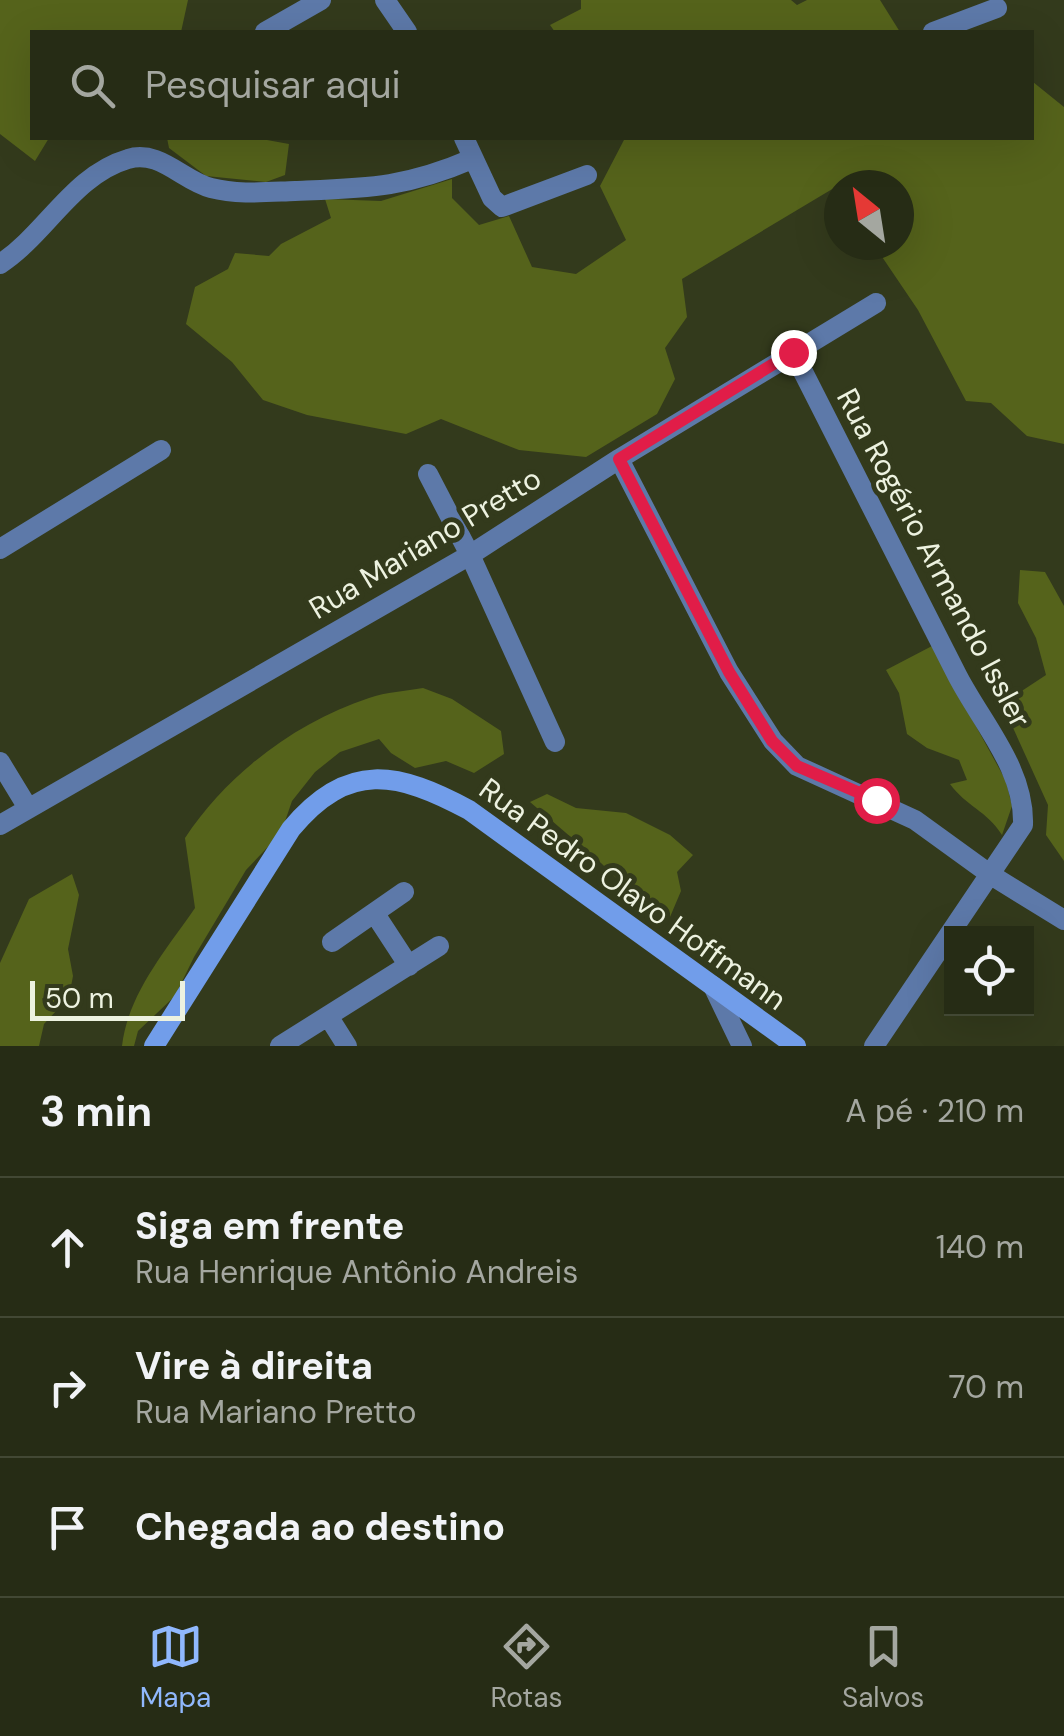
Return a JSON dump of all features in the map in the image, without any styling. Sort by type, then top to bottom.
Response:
[{"type":"street","points":[[268,30],[321,0]]},
{"type":"street","points":[[385,0],[406,30]]},
{"type":"street","points":[[938,30],[1000,3]]},
{"type":"street","points":[[465,140],[492,198],[502,207],[587,175]]},
{"type":"street","points":[[0,264],[94,174],[130,158],[150,156],[208,188],[239,193],[385,187],[428,178],[472,159]]},
{"type":"street","name":"Rua Mariano Pretto","points":[[0,825],[470,556],[619,459],[876,303]]},
{"type":"street","name":"Rua Rogério Armando Issler","points":[[793,352],[964,690],[1008,761],[1024,806],[1023,825],[874,1046]]},
{"type":"street","points":[[0,549],[162,450]]},
{"type":"street","points":[[619,459],[729,672],[772,741],[797,766],[915,820],[990,875],[1064,920]]},
{"type":"street","points":[[428,474],[555,742]]},
{"type":"street","points":[[0,762],[28,808]]},
{"type":"street","name":"Rua Pedro Olavo Hoffmann","points":[[154,1046],[291,829],[309,807],[340,788],[379,779],[432,790],[470,810],[796,1046]]},
{"type":"street","points":[[332,942],[404,892]]},
{"type":"street","points":[[375,914],[409,966]]},
{"type":"street","points":[[280,1046],[438,946]]},
{"type":"street","points":[[713,986],[742,1046]]},
{"type":"street","points":[[328,1016],[347,1046]]},
{"type":"green space","points":[[0,0],[188,0],[181,30],[30,30],[30,140],[48,140],[35,161],[0,134]]},
{"type":"green space","points":[[581,0],[791,0],[797,5],[807,0],[880,0],[899,30],[554,30],[550,25],[581,9]]},
{"type":"green space","points":[[1034,83],[1064,107],[1064,444],[1027,436],[991,403],[966,401],[918,310],[884,260],[914,260],[914,170],[824,170],[824,194],[682,279],[687,317],[665,348],[675,379],[657,414],[586,457],[519,450],[441,419],[406,434],[307,415],[263,400],[232,362],[186,324],[195,287],[228,269],[235,253],[269,256],[281,244],[331,218],[325,199],[381,201],[452,179],[452,198],[479,225],[509,216],[532,267],[576,274],[626,240],[600,186],[624,140],[1034,140]]},
{"type":"green space","points":[[167,140],[267,140],[289,144],[285,175],[266,182],[206,176],[169,148]]},
{"type":"green space","points":[[1020,570],[1045,572],[1064,606],[1064,861],[1046,835],[1048,805],[1009,719],[1014,696],[1046,675],[1036,638],[1018,603]]},
{"type":"green space","points":[[932,646],[1006,781],[1012,806],[1002,835],[950,784],[967,780],[959,760],[927,748],[907,734],[899,693],[886,670]]},
{"type":"green space","points":[[423,688],[452,699],[501,731],[504,754],[474,773],[446,761],[415,768],[391,753],[379,739],[340,752],[315,772],[292,801],[281,833],[246,870],[175,996],[138,1031],[134,1046],[122,1046],[140,991],[195,908],[185,838],[221,792],[265,753],[315,721],[376,696]]},
{"type":"green space","points":[[547,794],[576,808],[626,813],[670,835],[693,855],[677,872],[681,891],[670,917],[655,916],[530,802]]},
{"type":"green space","points":[[72,874],[79,895],[68,949],[73,976],[69,997],[44,1024],[39,1046],[0,1046],[0,963],[29,899]]},
{"type":"route","points":[[793,352],[619,459],[729,672],[772,741],[797,766],[876,800]]}]
